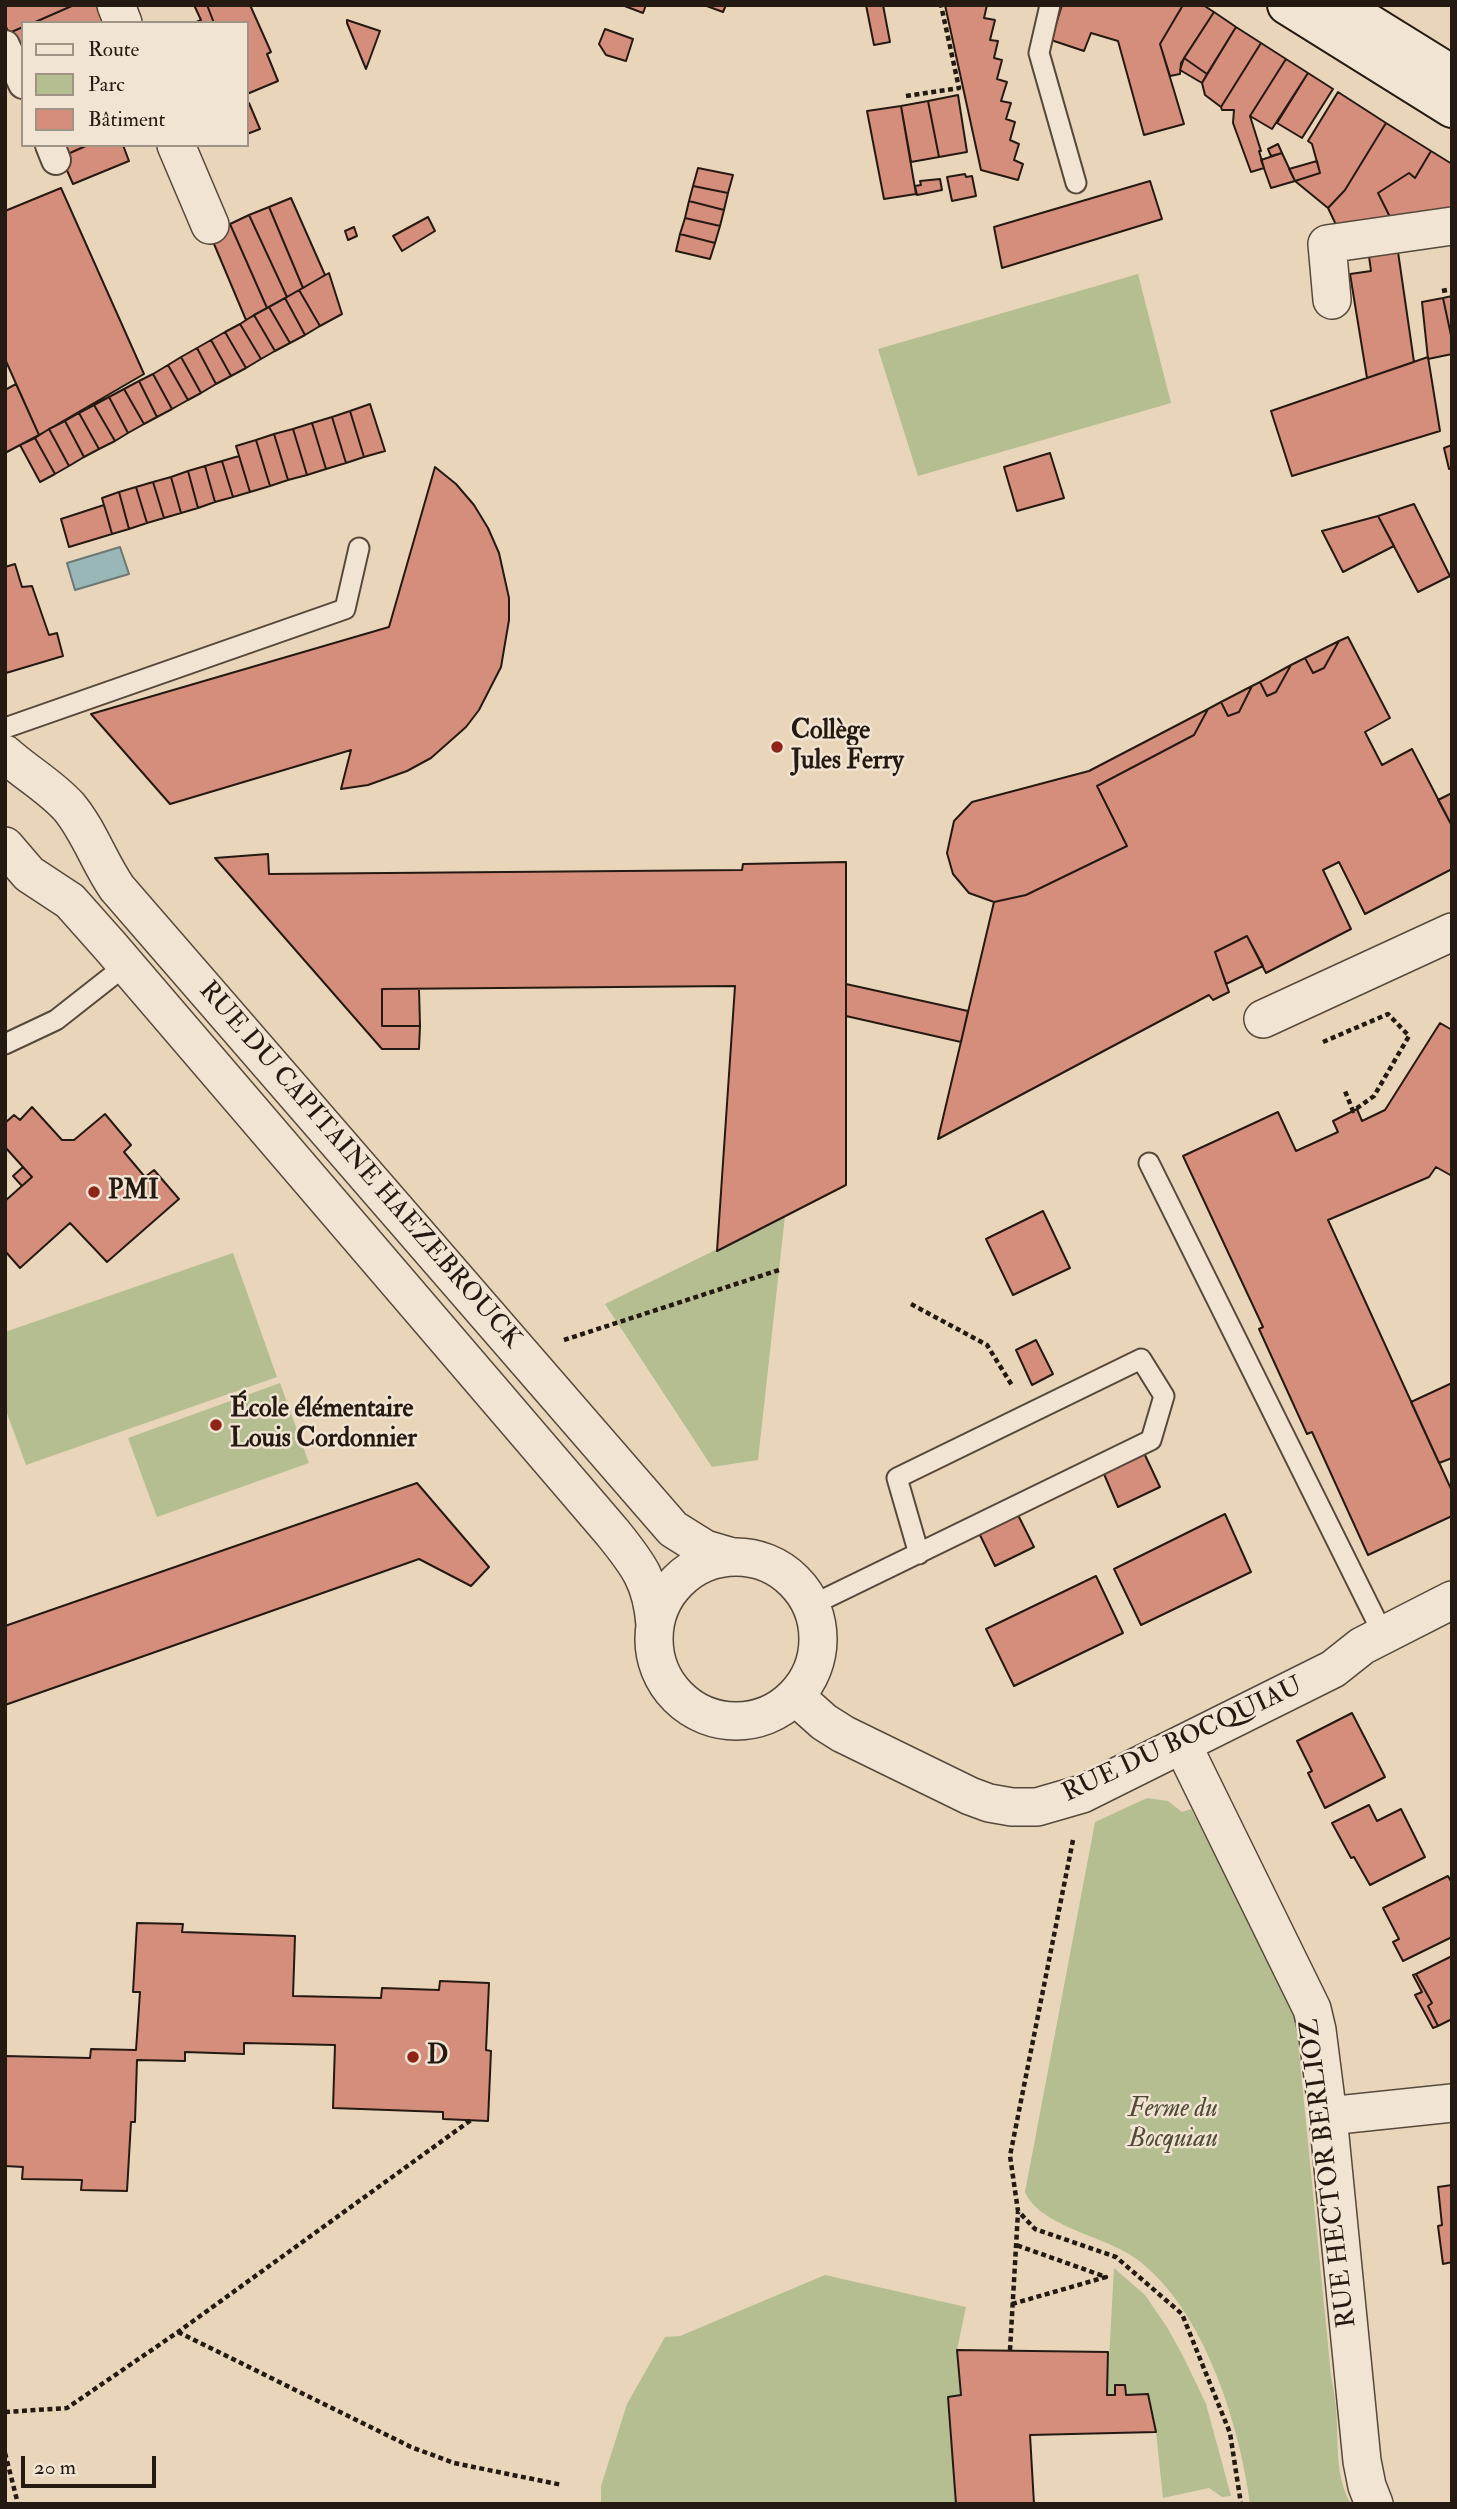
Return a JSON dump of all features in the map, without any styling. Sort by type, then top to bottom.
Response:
[{"type":"main road","points":[[1287,5],[1452,108]]},
{"type":"main road","points":[[1339,5],[1452,75]]},
{"type":"street","points":[[5,45],[21,80]]},
{"type":"street","points":[[177,147],[210,225]]},
{"type":"street","points":[[1332,300],[1327,244],[1452,226]]},
{"type":"street","name":"RUE DU CAPITAINE HAEZEBROUCK","points":[[5,754],[48,786],[70,808],[82,824],[102,866],[117,888],[673,1530],[705,1549],[732,1557]]},
{"type":"street","name":"RUE DU CAPITAINE HAEZEBROUCK","points":[[5,846],[29,874],[69,901],[126,965],[637,1563],[647,1580],[655,1625]]},
{"type":"street","points":[[1263,1019],[1452,932]]},
{"type":"street","points":[[732,1557],[754,1559],[774,1566],[793,1579],[812,1605],[818,1629],[817,1653],[810,1677],[796,1697],[776,1712],[752,1721],[727,1721],[703,1715],[682,1701],[666,1682],[657,1659],[655,1625],[667,1595],[682,1578],[710,1562],[732,1557]]},
{"type":"street","name":"RUE DU BOCQUIAU","points":[[796,1697],[824,1722],[843,1734],[970,1796],[1012,1807],[1037,1807],[1082,1794],[1333,1669],[1362,1646],[1452,1600]]},
{"type":"street","name":"RUE HECTOR BERLIOZ","points":[[1182,1744],[1312,2009],[1328,2116],[1362,2461],[1374,2504]]},
{"type":"street","points":[[1328,2116],[1452,2102]]},
{"type":"lane","points":[[1050,5],[1039,53],[1076,183]]},
{"type":"lane","points":[[5,728],[345,609],[359,548]]},
{"type":"lane","points":[[5,1044],[56,1020],[126,965]]},
{"type":"lane","points":[[1149,1163],[1383,1634]]},
{"type":"lane","points":[[812,1605],[919,1554],[1151,1440],[1164,1396],[1141,1359],[897,1478],[919,1554]]},
{"type":"path","points":[[906,96],[959,88],[941,5]]},
{"type":"path","points":[[1442,291],[1452,289]]},
{"type":"path","points":[[1323,1042],[1388,1014],[1409,1035],[1374,1096],[1353,1111],[1345,1091]]},
{"type":"path","points":[[522,1354],[779,1270]]},
{"type":"path","points":[[911,1304],[987,1345],[1029,1413]]},
{"type":"path","points":[[1010,2350],[1018,2211],[1010,2156],[1082,1794]]},
{"type":"path","points":[[5,2412],[67,2408],[178,2332],[471,2120]]},
{"type":"path","points":[[1018,2211],[1035,2230],[1116,2256],[1182,2314],[1230,2433],[1241,2504]]},
{"type":"path","points":[[1013,2304],[1106,2277],[1016,2245]]},
{"type":"path","points":[[178,2332],[411,2447],[454,2463],[562,2485]]},
{"type":"path","points":[[5,2453],[18,2504]]},
{"type":"green space","points":[[1138,274],[1171,403],[918,476],[878,349]]},
{"type":"green space","points":[[785,1216],[758,1460],[712,1467],[605,1304]]},
{"type":"green space","points":[[233,1253],[277,1377],[26,1465],[5,1408],[5,1332]]},
{"type":"green space","points":[[280,1383],[309,1463],[157,1517],[128,1438]]},
{"type":"green space","name":"Ferme du Bocquiau","points":[[1147,1798],[1168,1801],[1182,1812],[1191,1809],[1295,2011],[1336,2408],[1338,2457],[1342,2482],[1351,2504],[1250,2504],[1237,2438],[1226,2402],[1213,2366],[1177,2301],[1154,2274],[1129,2254],[1056,2221],[1032,2203],[1025,2192],[1095,1822]]},
{"type":"green space","points":[[1114,2268],[1145,2295],[1184,2358],[1206,2404],[1231,2496],[1222,2497],[1209,2488],[1163,2498],[1156,2432],[1148,2394],[1126,2395],[1125,2385],[1115,2385],[1115,2395],[1107,2395]]},
{"type":"green space","points":[[825,2275],[966,2307],[957,2350],[961,2395],[956,2504],[601,2504],[601,2486],[627,2404],[665,2337],[680,2336]]},
{"type":"water","points":[[120,547],[129,574],[75,590],[67,563]]},
{"type":"building","points":[[74,5],[38,21],[21,21],[21,28],[9,33],[5,25],[5,6]]},
{"type":"building","points":[[74,5],[105,5],[111,19],[107,21],[38,21]]},
{"type":"building","points":[[194,5],[207,5],[213,21],[199,21],[201,20]]},
{"type":"building","points":[[207,5],[250,5],[271,52],[267,54],[278,81],[248,94],[248,21],[213,21]]},
{"type":"building","points":[[622,5],[646,5],[643,13]]},
{"type":"building","points":[[704,5],[726,5],[723,12]]},
{"type":"building","points":[[866,5],[883,5],[890,42],[874,45]]},
{"type":"building","points":[[945,5],[987,5],[984,18],[995,20],[990,40],[998,41],[994,58],[1002,60],[997,79],[1007,82],[1001,101],[1011,103],[1006,119],[1015,122],[1010,140],[1019,144],[1014,160],[1023,164],[1018,180],[981,170]]},
{"type":"building","points":[[1062,5],[1183,5],[1160,44],[1184,124],[1144,135],[1118,41],[1091,33],[1084,51],[1051,40]]},
{"type":"building","points":[[1183,5],[1203,5],[1214,12],[1181,63],[1180,74],[1170,76],[1160,44]]},
{"type":"building","points":[[1214,12],[1236,27],[1207,74],[1184,58]]},
{"type":"building","points":[[347,20],[380,31],[366,69],[347,23]]},
{"type":"building","points":[[1236,27],[1261,43],[1221,107],[1205,95],[1202,83]]},
{"type":"building","points":[[21,28],[21,54],[9,33]]},
{"type":"building","points":[[605,29],[633,39],[626,61],[606,55],[599,44]]},
{"type":"building","points":[[1261,43],[1286,59],[1250,116],[1264,168],[1251,172],[1233,123],[1234,110],[1222,110],[1221,107]]},
{"type":"building","points":[[1184,58],[1207,74],[1202,83],[1180,70]]},
{"type":"building","points":[[1286,59],[1308,73],[1272,129],[1250,116]]},
{"type":"building","points":[[1308,73],[1333,89],[1302,138],[1277,123]]},
{"type":"building","points":[[1338,92],[1386,123],[1345,190],[1328,208],[1295,181],[1320,173],[1312,144],[1308,141]]},
{"type":"building","points":[[958,95],[967,152],[939,157],[928,101]]},
{"type":"building","points":[[928,101],[939,157],[911,162],[901,106]]},
{"type":"building","points":[[248,104],[260,129],[248,134]]},
{"type":"building","points":[[901,106],[916,194],[884,199],[867,111]]},
{"type":"building","points":[[1386,123],[1431,151],[1415,178],[1409,173],[1378,193],[1391,219],[1339,231],[1328,208],[1345,190]]},
{"type":"building","points":[[1278,144],[1282,153],[1271,156],[1268,149]]},
{"type":"building","points":[[57,147],[84,147],[61,157]]},
{"type":"building","points":[[84,147],[124,147],[129,161],[73,184],[61,157]]},
{"type":"building","points":[[1431,151],[1452,164],[1452,210],[1391,219],[1378,193],[1409,173],[1415,178]]},
{"type":"building","points":[[1282,153],[1295,181],[1271,188],[1261,160]]},
{"type":"building","points":[[1317,161],[1320,173],[1295,181],[1289,169]]},
{"type":"building","points":[[698,168],[733,175],[728,193],[693,186]]},
{"type":"building","points":[[965,174],[966,177],[972,176],[976,196],[952,201],[947,177]]},
{"type":"building","points":[[940,179],[942,190],[917,195],[915,186],[921,185],[920,181]]},
{"type":"building","points":[[1150,181],[1162,219],[1002,268],[994,227]]},
{"type":"building","points":[[693,186],[728,193],[724,210],[689,201]]},
{"type":"building","points":[[61,188],[144,374],[39,435],[5,359],[5,211]]},
{"type":"building","points":[[291,198],[325,275],[303,288],[269,207]]},
{"type":"building","points":[[689,201],[724,210],[720,226],[685,218]]},
{"type":"building","points":[[269,207],[303,288],[287,297],[249,215]]},
{"type":"building","points":[[249,215],[287,297],[267,308],[230,224]]},
{"type":"building","points":[[428,217],[435,231],[402,251],[393,236]]},
{"type":"building","points":[[685,218],[720,226],[715,243],[680,234]]},
{"type":"building","points":[[230,224],[267,308],[246,320],[209,232]]},
{"type":"building","points":[[354,227],[357,236],[348,240],[345,231]]},
{"type":"building","points":[[680,234],[715,243],[710,259],[676,251]]},
{"type":"building","points":[[1397,245],[1414,362],[1367,378],[1350,274],[1371,271],[1368,249]]},
{"type":"building","points":[[329,273],[342,314],[320,326],[299,290]]},
{"type":"building","points":[[299,290],[320,326],[305,335],[285,298]]},
{"type":"building","points":[[1452,296],[1452,340],[1443,298]]},
{"type":"building","points":[[285,298],[305,335],[290,343],[269,307]]},
{"type":"building","points":[[1443,298],[1452,340],[1452,354],[1428,359],[1422,302]]},
{"type":"building","points":[[269,307],[290,343],[275,351],[254,315]]},
{"type":"building","points":[[254,315],[275,351],[261,359],[240,324]]},
{"type":"building","points":[[240,324],[261,359],[246,368],[225,332]]},
{"type":"building","points":[[225,332],[246,368],[231,376],[211,340]]},
{"type":"building","points":[[211,340],[231,376],[216,384],[197,348]]},
{"type":"building","points":[[197,348],[216,384],[201,393],[181,357]]},
{"type":"building","points":[[181,357],[201,393],[188,400],[168,365]]},
{"type":"building","points":[[1428,357],[1440,431],[1292,476],[1271,411]]},
{"type":"building","points":[[168,365],[188,400],[172,409],[153,374]]},
{"type":"building","points":[[153,374],[172,409],[157,417],[139,381]]},
{"type":"building","points":[[139,381],[157,417],[144,424],[124,389]]},
{"type":"building","points":[[16,384],[39,435],[5,453],[5,390]]},
{"type":"building","points":[[124,389],[144,424],[128,433],[109,397]]},
{"type":"building","points":[[109,397],[128,433],[115,441],[94,405]]},
{"type":"building","points":[[370,404],[385,451],[364,457],[350,411]]},
{"type":"building","points":[[94,405],[115,441],[99,449],[79,413]]},
{"type":"building","points":[[350,411],[364,457],[346,463],[332,417]]},
{"type":"building","points":[[79,413],[99,449],[84,457],[65,421]]},
{"type":"building","points":[[332,417],[346,463],[326,469],[312,423]]},
{"type":"building","points":[[65,421],[84,457],[69,466],[49,429]]},
{"type":"building","points":[[312,423],[326,469],[307,475],[293,429]]},
{"type":"building","points":[[49,429],[69,466],[55,474],[35,438]]},
{"type":"building","points":[[293,429],[307,475],[288,480],[274,434]]},
{"type":"building","points":[[274,434],[288,480],[270,486],[256,440]]},
{"type":"building","points":[[35,438],[55,474],[40,482],[20,445]]},
{"type":"building","points":[[256,440],[270,486],[250,492],[236,446]]},
{"type":"building","points":[[1452,445],[1452,468],[1449,469],[1444,448]]},
{"type":"building","points":[[1050,453],[1064,498],[1017,511],[1004,467]]},
{"type":"building","points":[[239,456],[250,492],[233,497],[222,461]]},
{"type":"building","points":[[222,461],[233,497],[215,502],[205,466]]},
{"type":"building","points":[[205,466],[215,502],[198,508],[188,471]]},
{"type":"building","points":[[435,467],[456,484],[474,505],[488,528],[499,553],[509,598],[509,620],[501,667],[479,710],[466,727],[431,758],[407,771],[368,785],[341,789],[351,750],[170,804],[91,714],[389,627]]},
{"type":"building","points":[[188,471],[198,508],[181,513],[171,477]]},
{"type":"building","points":[[171,477],[181,513],[164,518],[153,482]]},
{"type":"building","points":[[153,482],[164,518],[147,523],[136,487]]},
{"type":"building","points":[[136,487],[147,523],[129,529],[119,492]]},
{"type":"building","points":[[119,492],[129,529],[112,534],[102,498]]},
{"type":"building","points":[[1414,504],[1450,576],[1418,592],[1378,516]]},
{"type":"building","points":[[104,505],[112,534],[69,547],[61,519]]},
{"type":"building","points":[[1378,516],[1394,546],[1343,572],[1322,531]]},
{"type":"building","points":[[15,564],[22,587],[32,586],[49,635],[57,633],[63,656],[6,673],[5,567]]},
{"type":"building","points":[[1348,637],[1390,718],[1365,732],[1382,765],[1412,749],[1452,826],[1452,869],[1365,914],[1339,862],[1323,870],[1351,929],[1266,973],[1247,936],[1215,952],[1229,992],[1213,1000],[1209,995],[938,1139],[994,902],[1026,895],[1127,846],[1097,786],[1194,735],[1208,709],[1221,702],[1228,716],[1239,712],[1252,686],[1260,682],[1267,696],[1276,692],[1291,665],[1305,658],[1313,673],[1324,668],[1339,641]]},
{"type":"building","points":[[1339,641],[1324,668],[1313,673],[1305,658]]},
{"type":"building","points":[[1291,665],[1276,692],[1267,696],[1260,682]]},
{"type":"building","points":[[1252,686],[1239,712],[1228,716],[1221,702]]},
{"type":"building","points":[[1208,709],[1194,735],[1097,786],[1127,846],[1026,895],[994,902],[969,893],[953,874],[947,853],[954,821],[972,802],[1089,771]]},
{"type":"building","points":[[1452,793],[1452,826],[1438,800]]},
{"type":"building","points":[[268,854],[269,874],[742,870],[743,864],[846,862],[846,1185],[717,1251],[735,986],[382,989],[382,1026],[420,1026],[419,1049],[382,1049],[215,858]]},
{"type":"building","points":[[1247,936],[1263,966],[1226,984],[1215,952]]},
{"type":"building","points":[[846,984],[968,1011],[961,1042],[846,1016]]},
{"type":"building","points":[[382,989],[419,989],[420,1026],[382,1026]]},
{"type":"building","points":[[1440,1023],[1452,1030],[1452,1176],[1436,1167],[1429,1177],[1328,1220],[1452,1491],[1452,1516],[1368,1555],[1312,1432],[1307,1434],[1259,1329],[1263,1327],[1183,1156],[1278,1112],[1296,1151],[1338,1132],[1333,1121],[1357,1109],[1362,1121],[1385,1110]]},
{"type":"building","name":"PMI","points":[[32,1107],[62,1140],[74,1140],[105,1114],[131,1145],[124,1152],[145,1177],[154,1170],[179,1199],[107,1262],[70,1223],[20,1268],[5,1251],[5,1201],[32,1177],[5,1147],[5,1123],[14,1115],[20,1120]]},
{"type":"building","points":[[23,1167],[32,1177],[22,1186],[13,1176]]},
{"type":"building","points":[[1043,1211],[1070,1268],[1013,1295],[986,1239]]},
{"type":"building","points":[[1036,1340],[1053,1374],[1032,1385],[1016,1350]]},
{"type":"building","points":[[1452,1383],[1452,1458],[1439,1463],[1411,1402]]},
{"type":"building","points":[[1144,1453],[1160,1487],[1118,1507],[1104,1474]]},
{"type":"building","points":[[417,1483],[489,1567],[471,1586],[419,1559],[5,1705],[5,1626]]},
{"type":"building","points":[[1225,1514],[1251,1572],[1141,1625],[1114,1569]]},
{"type":"building","points":[[1018,1515],[1034,1547],[995,1566],[979,1533]]},
{"type":"building","points":[[1096,1576],[1123,1633],[1014,1686],[986,1629]]},
{"type":"building","points":[[1352,1713],[1385,1777],[1325,1808],[1308,1773],[1312,1771],[1297,1741]]},
{"type":"building","points":[[1369,1805],[1377,1821],[1401,1809],[1425,1857],[1370,1885],[1332,1823]]},
{"type":"building","points":[[1448,1876],[1452,1883],[1452,1937],[1403,1961],[1393,1942],[1399,1939],[1383,1908]]},
{"type":"building","name":"D","points":[[137,1923],[183,1924],[182,1932],[295,1936],[293,1996],[381,1998],[382,1988],[439,1990],[440,1981],[489,1983],[486,2050],[491,2051],[488,2121],[443,2119],[443,2112],[333,2108],[335,2045],[244,2043],[244,2054],[185,2052],[185,2061],[137,2060],[135,2122],[131,2122],[127,2191],[81,2190],[82,2180],[22,2179],[23,2167],[5,2166],[5,2056],[90,2058],[91,2049],[136,2050],[140,1992],[133,1992]]},
{"type":"building","points":[[1452,1956],[1452,2019],[1438,2026],[1428,2006],[1432,2003],[1416,1974]]},
{"type":"building","points":[[1416,1974],[1432,2003],[1428,2006],[1438,2026],[1433,2028],[1415,1995],[1422,1992],[1413,1975]]},
{"type":"building","points":[[1452,2185],[1452,2262],[1443,2264],[1438,2226],[1442,2225],[1438,2187]]},
{"type":"building","points":[[957,2350],[1108,2352],[1107,2395],[1115,2395],[1115,2385],[1125,2385],[1126,2395],[1148,2394],[1156,2432],[1030,2435],[1034,2504],[956,2504],[948,2397],[961,2395]]},
{"type":"place","name":"Collège Jules Ferry","points":[[777,747]]},
{"type":"place","name":"PMI","points":[[94,1192]]},
{"type":"place","name":"École élémentaire Louis Cordonnier","points":[[216,1425]]},
{"type":"place","name":"D","points":[[413,2057]]}]
